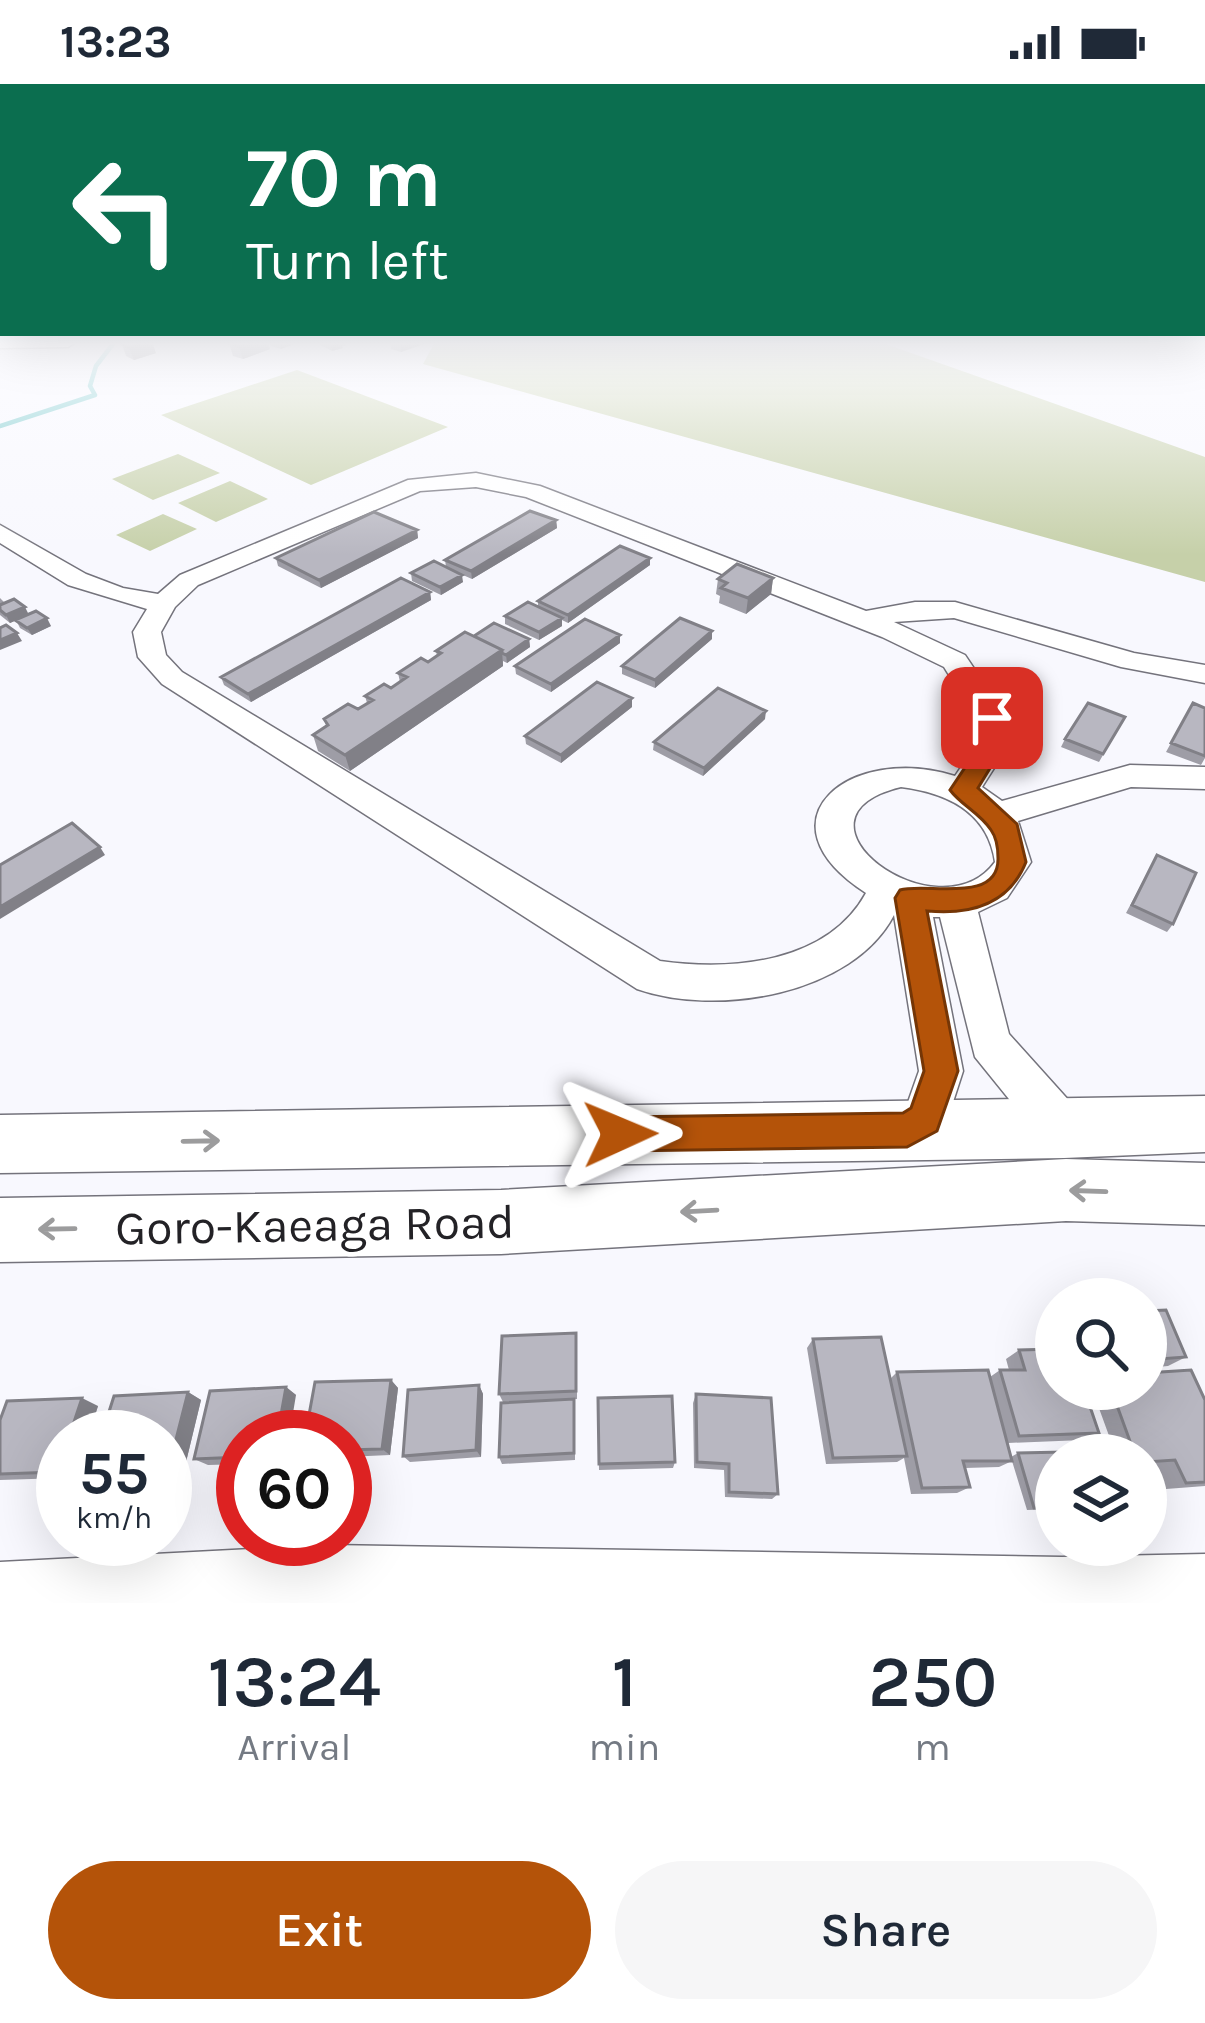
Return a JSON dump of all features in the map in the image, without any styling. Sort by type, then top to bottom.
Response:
[{"type":"main road","name":"Goro-Kaeaga Road","points":[[0,1144],[1064,1130],[1205,1124]]},
{"type":"main road","name":"Goro-Kaeaga Road","points":[[0,1230],[501,1222],[1066,1190],[1205,1194]]},
{"type":"street","points":[[898,894],[862,932],[805,964],[764,978],[672,981],[652,977],[172,678],[152,657],[147,632],[164,603],[189,580],[416,484],[476,480],[532,491],[864,620],[955,661],[992,718],[994,742],[963,790]]},
{"type":"street","points":[[0,532],[85,587],[120,599],[164,603]]},
{"type":"street","points":[[864,620],[915,610],[955,610],[1131,661],[1205,674]]},
{"type":"street","points":[[996,815],[1130,776],[1205,778]]},
{"type":"street","points":[[881,777],[922,777],[963,790],[996,815],[1012,847],[1006,877],[994,889],[956,903],[898,894],[866,878],[839,848],[833,832],[839,803],[863,783],[881,777]]},
{"type":"street","points":[[898,894],[941,1071],[925,1120],[907,1130]]},
{"type":"street","points":[[956,903],[990,1042],[1064,1130]]},
{"type":"street","points":[[0,1594],[328,1590],[824,1595],[1205,1586]]},
{"type":"green space","points":[[411,413],[448,427],[311,485],[161,415]]},
{"type":"green space","points":[[598,413],[1080,413],[1205,457],[1205,582]]},
{"type":"green space","points":[[178,454],[220,473],[153,500],[112,479]]},
{"type":"green space","points":[[230,481],[268,499],[216,522],[178,503]]},
{"type":"green space","points":[[163,514],[197,529],[150,551],[116,535]]},
{"type":"building","points":[[530,511],[556,520],[471,571],[445,560]]},
{"type":"building","points":[[374,512],[417,530],[319,580],[276,558]]},
{"type":"building","points":[[620,546],[650,558],[568,615],[538,601]]},
{"type":"building","points":[[434,561],[462,575],[440,587],[411,573]]},
{"type":"building","points":[[737,564],[773,578],[748,598],[721,588],[727,583],[718,579]]},
{"type":"building","points":[[401,578],[430,592],[248,694],[221,677]]},
{"type":"building","points":[[14,599],[25,607],[6,615],[0,605]]},
{"type":"building","points":[[528,602],[562,618],[539,632],[505,616]]},
{"type":"building","points":[[36,611],[47,618],[27,628],[15,620]]},
{"type":"building","points":[[680,618],[712,631],[655,680],[622,666]]},
{"type":"building","points":[[585,619],[620,635],[551,684],[515,666]]},
{"type":"building","points":[[494,623],[529,639],[506,655],[474,636]]},
{"type":"building","points":[[6,625],[17,633],[0,640],[0,628]]},
{"type":"building","points":[[465,632],[502,650],[345,755],[313,735],[328,725],[324,719],[348,704],[358,709],[373,700],[365,696],[384,684],[391,688],[407,677],[398,673],[421,658],[428,662]]},
{"type":"building","points":[[597,682],[632,698],[561,755],[525,736]]},
{"type":"building","points":[[718,688],[766,711],[704,768],[654,742]]},
{"type":"building","points":[[1088,703],[1125,717],[1103,754],[1065,739]]},
{"type":"building","points":[[1193,703],[1205,708],[1205,756],[1171,743]]},
{"type":"building","points":[[72,823],[100,847],[0,907],[0,865]]},
{"type":"building","points":[[1157,855],[1196,873],[1173,924],[1132,905]]},
{"type":"building","points":[[1167,1312],[1186,1357],[1167,1358]]},
{"type":"building","points":[[576,1333],[576,1391],[499,1394],[502,1336]]},
{"type":"building","points":[[881,1337],[907,1456],[833,1458],[813,1339]]},
{"type":"building","points":[[1019,1350],[1035,1350],[1035,1410],[1091,1410],[1099,1433],[1019,1436],[1000,1370],[1025,1370]]},
{"type":"building","points":[[988,1370],[1012,1461],[963,1461],[970,1487],[922,1488],[897,1372]]},
{"type":"building","points":[[1191,1370],[1205,1400],[1205,1482],[1186,1483],[1175,1460],[1167,1461],[1167,1434],[1127,1434],[1119,1410],[1167,1410],[1167,1372]]},
{"type":"building","points":[[391,1380],[382,1449],[372,1449],[372,1410],[310,1410],[315,1382]]},
{"type":"building","points":[[479,1385],[476,1450],[403,1456],[408,1390]]},
{"type":"building","points":[[286,1387],[282,1410],[216,1410],[216,1458],[194,1459],[210,1391]]},
{"type":"building","points":[[188,1392],[183,1410],[110,1410],[114,1396]]},
{"type":"building","points":[[696,1394],[771,1398],[778,1494],[729,1492],[729,1464],[697,1462]]},
{"type":"building","points":[[672,1396],[675,1462],[599,1464],[598,1398]]},
{"type":"building","points":[[82,1398],[78,1410],[36,1410],[36,1473],[0,1474],[0,1420],[7,1401]]},
{"type":"building","points":[[574,1399],[574,1453],[499,1457],[501,1403]]},
{"type":"building","points":[[1018,1453],[1035,1453],[1035,1508],[1034,1508]]},
{"type":"waterway","points":[[0,426],[40,413]]},
{"type":"route","points":[[620,1134],[907,1130],[925,1120],[941,1071],[910,898],[956,903],[977,898],[1006,877],[1012,862],[1007,830],[996,815],[963,790],[994,742],[992,718]]}]
